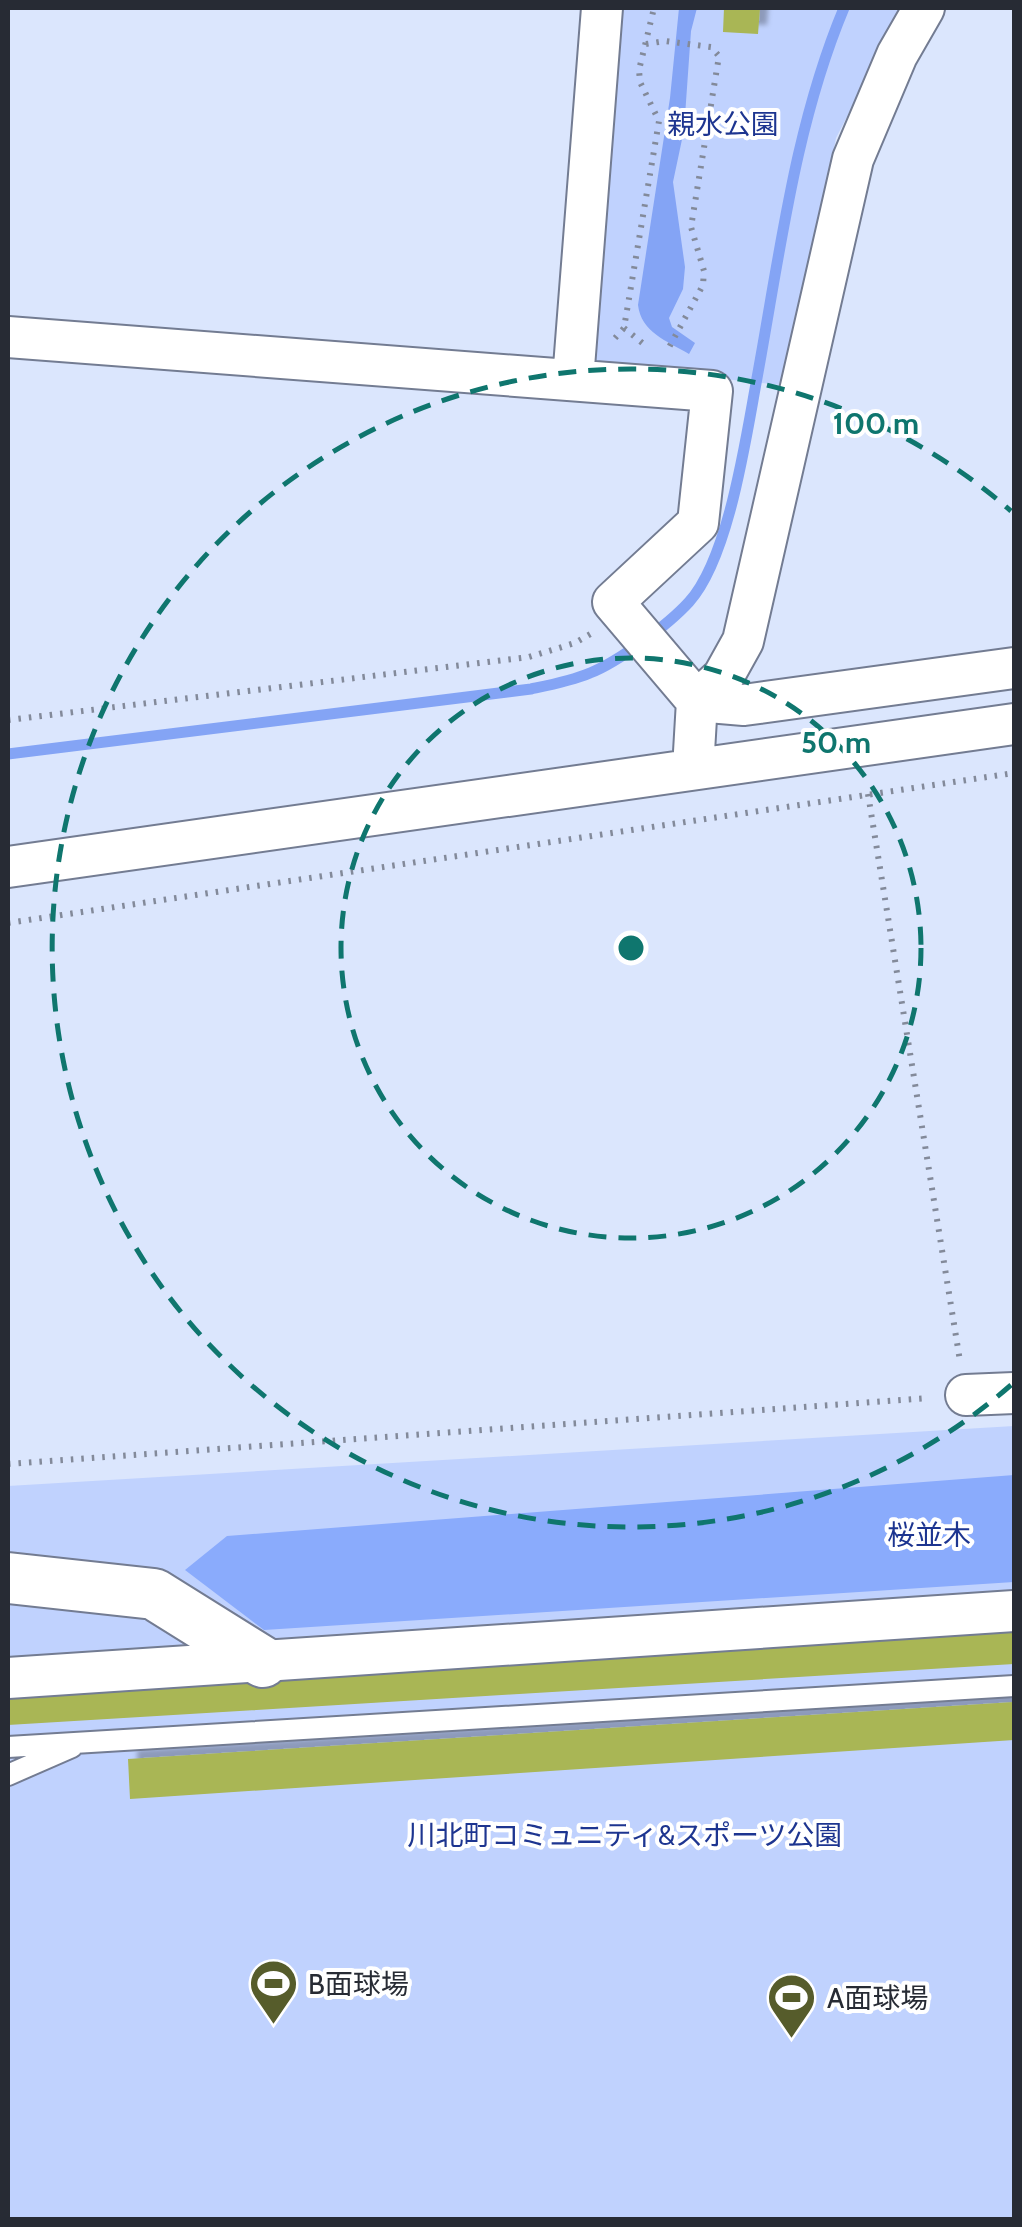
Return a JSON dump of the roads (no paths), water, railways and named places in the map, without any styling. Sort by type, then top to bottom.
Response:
[{"type":"street","points":[[573,380],[602,8]]},
{"type":"street","points":[[687,689],[723,678],[742,641],[853,159],[897,55],[924,8]]},
{"type":"street","points":[[8,337],[712,391],[698,522],[613,602],[687,689],[744,705],[1014,668]]},
{"type":"street","points":[[687,689],[693,769]]},
{"type":"street","points":[[8,868],[1014,724]]},
{"type":"street","points":[[966,1395],[1014,1393]]},
{"type":"street","points":[[8,1578],[154,1594],[263,1662]]},
{"type":"street","points":[[8,1678],[1014,1611]]},
{"type":"lane","points":[[8,1748],[1014,1686]]},
{"type":"lane","points":[[8,1775],[83,1742]]},
{"type":"waterway","points":[[8,754],[531,689],[601,668],[669,621],[703,582],[725,527],[741,463],[801,144],[844,8]]},
{"type":"place","name":"B面球場","points":[[273,2026]]},
{"type":"place","name":"A面球場","points":[[792,2040]]},
{"type":"park label","name":"親水公園","points":[[723,124]]},
{"type":"park label","name":"桜並木","points":[[929,1535]]},
{"type":"park label","name":"川北町コミュニティ&スポーツ公園","points":[[625,1835]]}]
